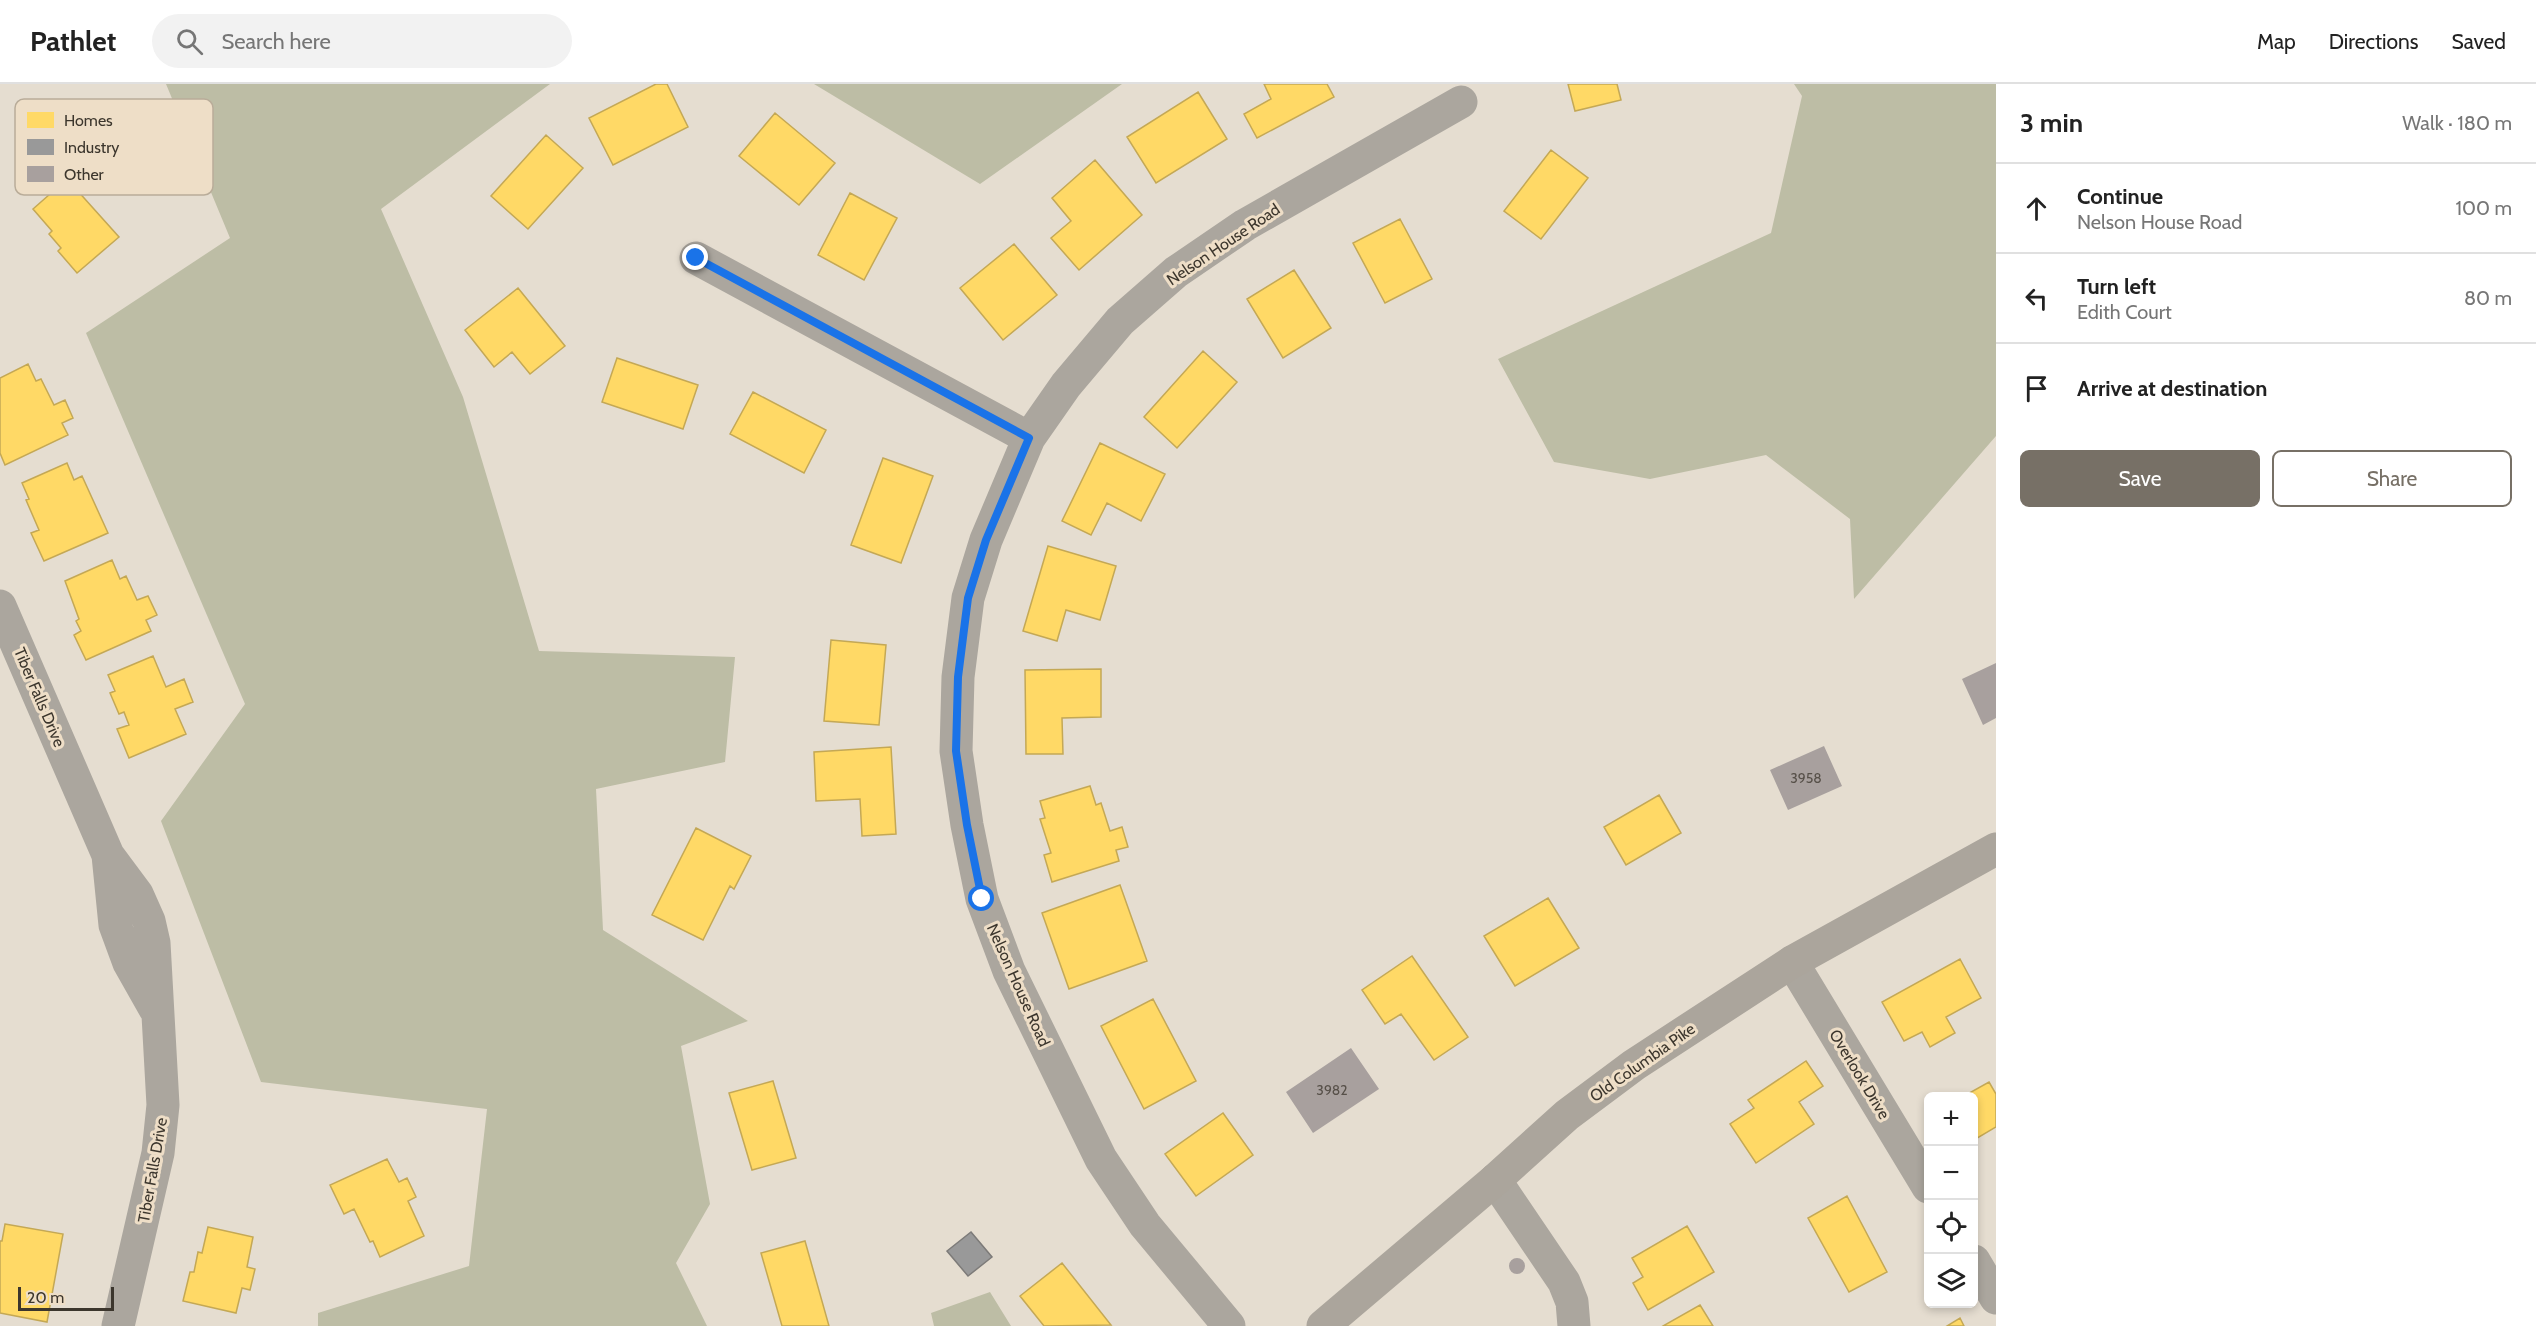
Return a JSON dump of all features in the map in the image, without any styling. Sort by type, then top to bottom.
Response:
[{"type":"street","name":"Nelson House Road","points":[[1229,1326],[1145,1225],[1101,1159],[1009,971],[982,899],[967,825],[956,751],[958,677],[968,598],[986,540],[1029,438],[1066,385],[1119,321],[1176,272],[1245,225],[1461,102]]},
{"type":"street","points":[[696,258],[1029,438]]},
{"type":"street","name":"Tiber Falls Drive","points":[[0,606],[108,855],[129,881],[148,921],[156,972],[156,1011],[163,1105],[158,1153],[118,1326]]},
{"type":"street","name":"Old Columbia Pike","points":[[1323,1326],[1496,1180],[1567,1116],[1617,1078],[1705,1017],[1792,962],[1996,849]]},
{"type":"street","name":"Overlook Drive","points":[[1792,962],[1924,1179]]},
{"type":"street","points":[[1496,1180],[1564,1282],[1572,1302],[1574,1326]]},
{"type":"street","points":[[1978,1268],[1996,1298]]},
{"type":"green space","points":[[166,84],[550,84],[381,209],[463,397],[539,651],[735,657],[725,762],[596,789],[603,930],[748,1021],[681,1046],[710,1204],[676,1263],[707,1326],[318,1326],[318,1313],[469,1266],[487,1109],[261,1082],[161,821],[245,704],[86,333],[230,238],[212,195],[213,99],[172,99]]},
{"type":"green space","points":[[814,84],[1122,84],[980,184]]},
{"type":"green space","points":[[1794,84],[1996,84],[1996,436],[1854,599],[1850,519],[1766,455],[1650,479],[1554,462],[1498,359],[1771,233],[1802,96]]},
{"type":"green space","points":[[990,1292],[1011,1326],[934,1326],[931,1313]]},
{"type":"building: Homes","points":[[656,84],[667,84],[688,127],[613,165],[589,118]]},
{"type":"building: Homes","points":[[1264,84],[1327,84],[1334,97],[1257,138],[1244,114],[1271,99]]},
{"type":"building: Homes","points":[[1568,84],[1617,84],[1621,100],[1575,111]]},
{"type":"building: Homes","points":[[1198,92],[1227,139],[1156,183],[1127,137]]},
{"type":"building: Homes","points":[[775,113],[835,163],[799,205],[739,156]]},
{"type":"building: Homes","points":[[546,135],[583,168],[528,229],[491,196]]},
{"type":"building: Homes","points":[[1551,150],[1588,178],[1541,239],[1504,211]]},
{"type":"building: Homes","points":[[1095,160],[1142,215],[1079,270],[1051,238],[1071,221],[1052,198]]},
{"type":"building: Homes","points":[[850,193],[897,218],[864,280],[818,255]]},
{"type":"building: Homes","points":[[49,195],[81,195],[119,237],[77,273],[58,251],[61,248],[49,234],[52,231],[33,209]]},
{"type":"building: Homes","points":[[1400,219],[1432,279],[1385,303],[1353,243]]},
{"type":"building: Homes","points":[[1014,244],[1057,295],[1003,340],[960,288]]},
{"type":"building: Homes","points":[[1294,270],[1331,328],[1283,358],[1247,299]]},
{"type":"building: Homes","points":[[518,288],[565,346],[530,374],[512,352],[494,367],[465,330]]},
{"type":"building: Homes","points":[[1203,351],[1237,382],[1177,448],[1144,417]]},
{"type":"building: Homes","points":[[617,358],[698,385],[683,429],[602,402]]},
{"type":"building: Homes","points":[[28,364],[36,381],[41,379],[54,405],[65,400],[73,418],[62,423],[68,435],[5,465],[0,453],[0,378]]},
{"type":"building: Homes","points":[[753,392],[826,430],[804,473],[730,434]]},
{"type":"building: Homes","points":[[1100,443],[1165,474],[1141,521],[1107,503],[1091,535],[1062,521]]},
{"type":"building: Homes","points":[[883,458],[933,476],[901,563],[851,545]]},
{"type":"building: Homes","points":[[67,463],[74,480],[82,476],[108,533],[44,561],[31,533],[39,530],[26,500],[29,499],[22,483]]},
{"type":"building: Homes","points":[[1048,546],[1116,566],[1100,620],[1066,610],[1057,641],[1023,631]]},
{"type":"building: Homes","points":[[112,560],[120,579],[126,576],[137,600],[148,596],[157,615],[146,620],[151,631],[86,660],[74,635],[81,631],[76,621],[79,619],[65,581]]},
{"type":"building: Homes","points":[[831,640],[886,645],[879,725],[824,721]]},
{"type":"building: Homes","points":[[153,656],[166,687],[184,679],[193,702],[175,709],[186,734],[129,758],[117,729],[129,725],[124,712],[119,714],[110,693],[115,691],[108,675]]},
{"type":"building: Homes","points":[[1101,669],[1101,717],[1062,718],[1063,754],[1026,754],[1025,670]]},
{"type":"building: Homes","points":[[891,747],[896,834],[862,836],[860,799],[816,801],[814,752]]},
{"type":"building: Homes","points":[[1090,786],[1096,805],[1101,803],[1110,831],[1122,827],[1128,847],[1116,850],[1119,861],[1052,882],[1044,855],[1051,853],[1040,819],[1045,818],[1040,801]]},
{"type":"building: Homes","points":[[1659,795],[1681,833],[1626,865],[1604,827]]},
{"type":"building: Homes","points":[[696,828],[751,856],[734,889],[730,886],[703,940],[652,915]]},
{"type":"building: Homes","points":[[1120,885],[1147,961],[1069,989],[1042,913]]},
{"type":"building: Homes","points":[[1548,898],[1579,948],[1515,986],[1484,936]]},
{"type":"building: Homes","points":[[1412,956],[1468,1037],[1434,1060],[1401,1014],[1385,1024],[1362,990]]},
{"type":"building: Homes","points":[[1960,959],[1981,998],[1946,1017],[1955,1033],[1930,1047],[1922,1032],[1904,1041],[1882,1002]]},
{"type":"building: Homes","points":[[1153,999],[1196,1081],[1144,1109],[1101,1026]]},
{"type":"building: Homes","points":[[1806,1061],[1823,1086],[1799,1102],[1814,1124],[1756,1163],[1730,1124],[1754,1108],[1748,1100]]},
{"type":"building: Homes","points":[[773,1081],[796,1158],[752,1170],[729,1093]]},
{"type":"building: Homes","points":[[1989,1082],[1996,1094],[1996,1127],[1978,1138],[1978,1092],[1971,1092]]},
{"type":"building: Homes","points":[[1223,1113],[1253,1155],[1196,1196],[1165,1154]]},
{"type":"building: Homes","points":[[387,1159],[399,1182],[407,1178],[416,1197],[408,1201],[424,1236],[380,1257],[354,1209],[344,1214],[330,1185]]},
{"type":"building: Homes","points":[[1847,1196],[1887,1272],[1849,1292],[1808,1218]]},
{"type":"building: Homes","points":[[5,1224],[63,1234],[47,1322],[0,1313],[0,1241],[2,1241]]},
{"type":"building: Homes","points":[[1687,1226],[1714,1272],[1648,1310],[1633,1283],[1643,1277],[1632,1258]]},
{"type":"building: Homes","points":[[208,1227],[253,1237],[247,1267],[255,1269],[250,1290],[242,1288],[236,1313],[183,1301],[190,1272],[194,1272],[198,1252],[202,1253]]},
{"type":"building: Homes","points":[[805,1241],[829,1326],[782,1326],[761,1253]]},
{"type":"building: Homes","points":[[1062,1263],[1111,1325],[1044,1326],[1020,1296]]},
{"type":"building: Homes","points":[[1700,1305],[1713,1326],[1663,1326]]},
{"type":"building: Homes","points":[[1960,1318],[1964,1326],[1947,1326]]},
{"type":"building: Industry","points":[[971,1232],[992,1257],[968,1276],[947,1251]]},
{"type":"building: Other","points":[[1996,663],[1996,718],[1983,725],[1962,679]]},
{"type":"building: Other","points":[[1824,746],[1842,786],[1788,810],[1770,770]]},
{"type":"building: Other","points":[[1351,1048],[1379,1089],[1313,1133],[1286,1092]]},
{"type":"building: Other","points":[[1514,1258],[1520,1258],[1525,1266],[1523,1272],[1514,1274],[1509,1269],[1509,1263]]},
{"type":"route","points":[[696,258],[1029,438],[986,540],[968,598],[958,677],[956,751],[967,825],[982,899]]}]
